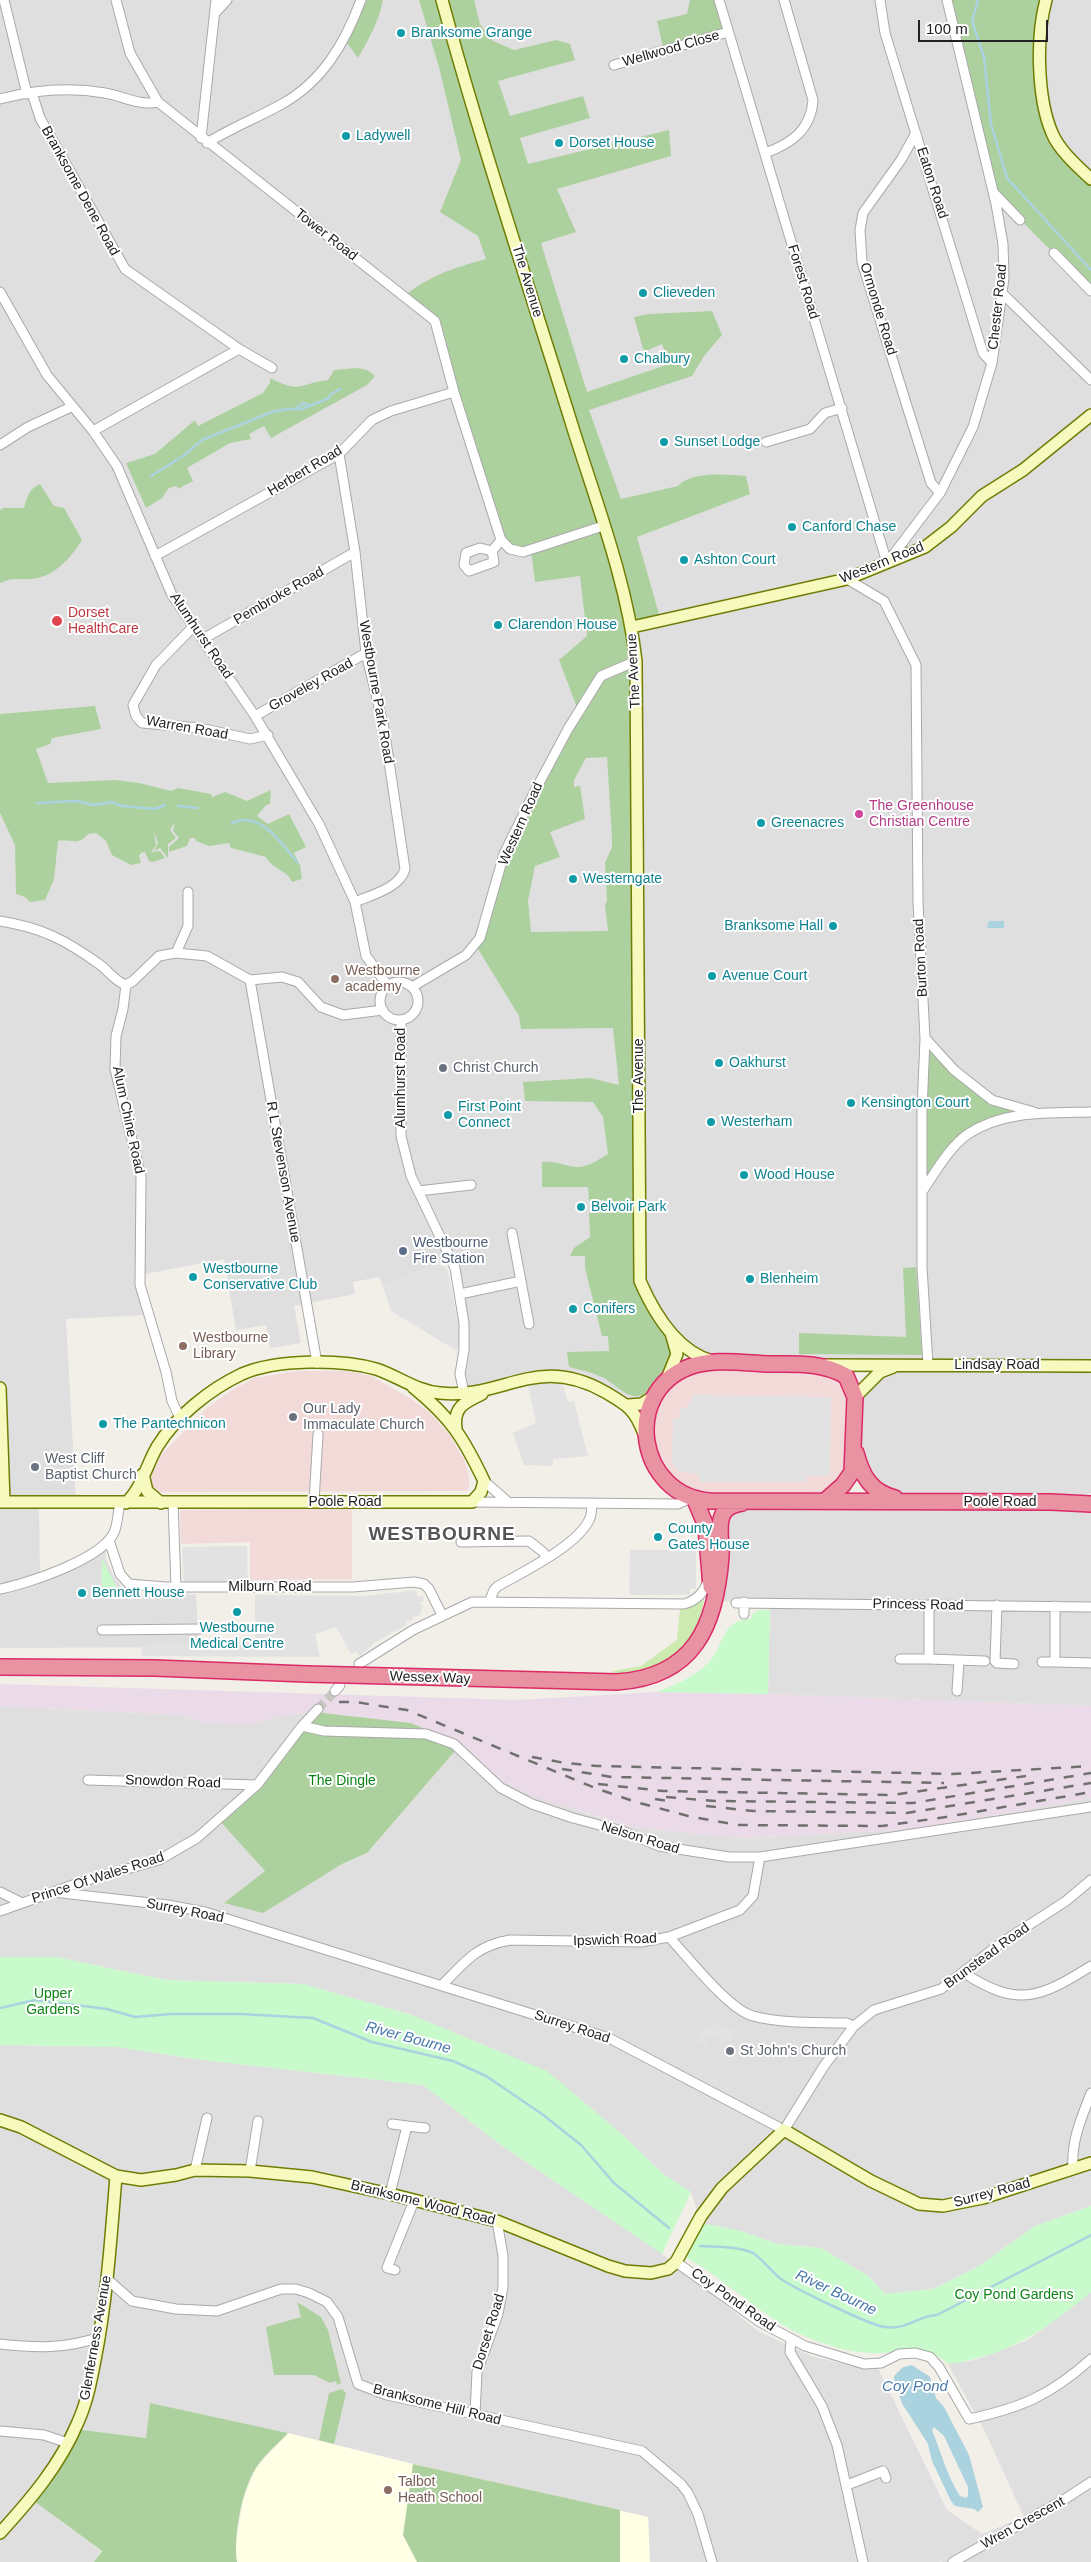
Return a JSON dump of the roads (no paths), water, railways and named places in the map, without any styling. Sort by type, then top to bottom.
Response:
[{"type":"highway","points":[[692,1499],[674,1488],[656,1467],[650,1456],[644,1434],[647,1415],[662,1388],[687,1368],[718,1362],[824,1365],[846,1376],[855,1397],[852,1472],[848,1479],[825,1501]]},
{"type":"highway","name":"Poole Road","points":[[854,1444],[866,1481],[885,1496],[909,1502]]},
{"type":"highway","name":"Poole Road","points":[[692,1499],[1091,1504]]},
{"type":"highway","name":"Wessex Way","points":[[0,1667],[155,1668],[581,1683],[644,1679],[677,1664],[693,1649],[708,1622],[714,1599],[709,1577],[706,1526],[692,1499]]},
{"type":"highway","points":[[714,1599],[721,1556],[723,1513],[735,1504],[751,1501]]},
{"type":"street","name":"Branksome Dene Road","points":[[4,0],[30,94],[40,118],[125,269],[239,349],[272,368]]},
{"type":"street","points":[[0,99],[69,90],[105,93],[148,104],[158,102],[130,53],[116,0]]},
{"type":"street","points":[[204,140],[216,0]]},
{"type":"street","points":[[216,12],[228,0]]},
{"type":"street","points":[[204,140],[284,103],[312,82],[333,60],[350,29],[361,0]]},
{"type":"street","name":"The Avenue","points":[[442,0],[463,78],[603,526],[632,627],[636,661],[640,1281],[651,1304],[670,1331],[694,1354],[718,1362]]},
{"type":"street","name":"Forest Road","points":[[719,0],[887,563]]},
{"type":"street","points":[[765,153],[780,148],[796,138],[804,129],[812,110],[813,100],[784,0]]},
{"type":"street","name":"Eaton Road","points":[[880,0],[885,33],[983,353],[992,363]]},
{"type":"street","name":"Chester Road","points":[[887,563],[940,492],[973,427],[992,363],[1004,278],[1003,244],[994,193],[947,0]]},
{"type":"street","points":[[1046,0],[1041,34],[1040,62],[1046,115],[1052,134],[1063,150],[1091,179]]},
{"type":"street","name":"Wellwood Close","points":[[614,65],[728,32]]},
{"type":"street","name":"Tower Road","points":[[158,102],[435,321],[454,392],[501,540]]},
{"type":"street","name":"Ormonde Road","points":[[916,133],[901,160],[863,213],[860,230],[862,262],[931,483],[940,492]]},
{"type":"street","points":[[994,193],[1020,220]]},
{"type":"street","points":[[1054,253],[1091,291]]},
{"type":"street","points":[[1002,293],[1091,380]]},
{"type":"street","name":"Alumhurst Road","points":[[1,296],[47,375],[71,407],[93,431],[117,466],[172,595],[268,735],[319,824],[355,902],[366,956],[388,986]]},
{"type":"street","points":[[93,431],[239,349]]},
{"type":"street","name":"Herbert Road","points":[[155,556],[339,454],[372,420],[391,411],[454,392]]},
{"type":"street","points":[[0,444],[28,427],[71,407]]},
{"type":"street","points":[[766,442],[810,429],[825,413],[842,408]]},
{"type":"street","name":"Western Road","points":[[632,627],[847,579],[925,547],[951,527],[982,496],[1022,470],[1091,415]]},
{"type":"street","name":"Westbourne Park Road","points":[[339,454],[355,552],[366,653],[384,728],[405,869],[401,878],[392,886],[355,902]]},
{"type":"street","points":[[492,551],[501,540],[510,549],[523,552],[603,526]]},
{"type":"street","name":"Pembroke Road","points":[[203,640],[355,552]]},
{"type":"street","name":"Burton Road","points":[[847,579],[884,600],[916,665],[918,902],[924,1038],[922,1267],[928,1365]]},
{"type":"street","name":"Warren Road","points":[[193,627],[156,665],[133,705],[136,716],[142,723],[200,728],[250,739],[268,735]]},
{"type":"street","name":"Groveley Road","points":[[255,716],[366,653]]},
{"type":"street","name":"Western Road","points":[[412,987],[466,955],[480,938],[504,854],[536,788],[568,729],[601,676],[636,661]]},
{"type":"street","points":[[176,953],[188,926],[188,892]]},
{"type":"street","points":[[0,921],[46,931],[100,965],[119,983],[126,985],[134,981],[159,956],[176,953],[207,956],[250,980],[282,977],[298,982],[322,1007],[343,1015],[383,1010]]},
{"type":"street","name":"R L Stevenson Avenue","points":[[250,980],[317,1363]]},
{"type":"street","points":[[400,982],[412,987],[416,992],[418,1004],[412,1015],[401,1020],[390,1017],[383,1010],[382,994],[388,986],[400,982]]},
{"type":"street","name":"Alum Chine Road","points":[[126,985],[123,1009],[116,1036],[115,1069],[142,1177],[140,1286],[166,1372],[172,1400],[180,1418]]},
{"type":"street","name":"Alumhurst Road","points":[[401,1020],[401,1136],[410,1176],[455,1268],[464,1334],[460,1374],[464,1394]]},
{"type":"street","points":[[924,1038],[954,1070],[992,1100],[1037,1113]]},
{"type":"street","points":[[922,1192],[943,1161],[966,1135],[994,1120],[1037,1113],[1091,1112]]},
{"type":"street","points":[[418,1191],[471,1185]]},
{"type":"street","points":[[512,1233],[529,1324]]},
{"type":"street","points":[[460,1294],[521,1281]]},
{"type":"street","name":"The Avenue","points":[[662,1388],[677,1354],[670,1331]]},
{"type":"street","points":[[0,1590],[40,1579],[70,1566],[109,1540],[115,1530],[123,1503],[136,1494],[157,1446],[180,1418],[212,1393],[244,1374],[274,1365],[317,1363],[354,1365],[376,1369],[413,1387],[436,1393],[464,1394],[497,1387]]},
{"type":"street","name":"Lindsay Road","points":[[824,1365],[1091,1366]]},
{"type":"street","name":"Lindsay Road","points":[[855,1397],[880,1372],[902,1365]]},
{"type":"street","points":[[456,1428],[456,1414],[464,1402],[497,1387],[527,1377],[567,1377],[598,1388],[628,1405],[638,1418],[644,1434]]},
{"type":"street","points":[[413,1387],[456,1428],[484,1481],[508,1502]]},
{"type":"street","points":[[0,1388],[2,1502]]},
{"type":"street","points":[[628,1405],[642,1404],[662,1388]]},
{"type":"street","points":[[314,1502],[318,1434]]},
{"type":"street","points":[[144,1474],[147,1491],[167,1503],[176,1587]]},
{"type":"street","points":[[472,1502],[481,1492],[484,1481]]},
{"type":"street","name":"Poole Road","points":[[2,1502],[678,1504],[692,1499]]},
{"type":"street","points":[[490,1600],[498,1586],[547,1558],[585,1526],[590,1517],[592,1503]]},
{"type":"street","name":"Milburn Road","points":[[109,1540],[120,1574],[129,1584],[144,1587],[353,1587],[414,1582],[424,1584],[429,1589],[442,1615]]},
{"type":"street","points":[[461,1542],[529,1541],[543,1552],[547,1558]]},
{"type":"street","points":[[359,1664],[413,1630],[463,1604],[490,1600],[684,1604],[696,1599],[705,1589],[709,1577]]},
{"type":"street","name":"Princess Road","points":[[744,1614],[740,1602],[1091,1607]]},
{"type":"street","points":[[929,1605],[929,1659]]},
{"type":"street","points":[[997,1606],[995,1660],[997,1663],[1014,1664]]},
{"type":"street","points":[[1055,1606],[1055,1662]]},
{"type":"street","points":[[102,1630],[199,1630]]},
{"type":"street","points":[[900,1659],[985,1661]]},
{"type":"street","points":[[957,1691],[959,1661]]},
{"type":"street","points":[[1042,1662],[1091,1663]]},
{"type":"street","name":"Prince Of Wales Road","points":[[0,1911],[84,1881],[159,1860],[196,1838],[257,1785],[302,1726],[318,1709]]},
{"type":"street","name":"Nelson Road","points":[[302,1726],[324,1732],[426,1734],[454,1744],[501,1788],[532,1804],[573,1818],[622,1831],[659,1846],[729,1857],[760,1858],[1091,1806]]},
{"type":"street","name":"Snowdon Road","points":[[88,1780],[257,1785]]},
{"type":"street","name":"Ipswich Road","points":[[442,1985],[471,1956],[491,1944],[510,1940],[641,1942],[669,1937],[740,1910],[753,1896],[760,1858]]},
{"type":"street","name":"Brunstead Road","points":[[784,2130],[824,2066],[854,2026],[874,2010],[941,1990],[1001,1943],[1066,1902],[1091,1880]]},
{"type":"street","points":[[0,1892],[22,1903]]},
{"type":"street","name":"Surrey Road","points":[[53,1892],[168,1905],[205,1912],[609,2038],[784,2130],[871,2181],[919,2204],[943,2206],[983,2198],[1091,2163]]},
{"type":"street","points":[[669,1937],[729,2002],[752,2016],[779,2020],[846,2023],[854,2026]]},
{"type":"street","points":[[964,1973],[985,1986],[1028,1996],[1052,1989],[1091,1966]]},
{"type":"street","points":[[1073,2169],[1072,2152],[1074,2136],[1091,2092]]},
{"type":"street","points":[[196,2170],[207,2118]]},
{"type":"street","name":"Branksome Wood Road","points":[[0,2120],[21,2127],[116,2176],[141,2180],[196,2170],[250,2171],[312,2177],[390,2194],[497,2222],[625,2271],[659,2272],[676,2262]]},
{"type":"street","points":[[250,2171],[258,2121]]},
{"type":"street","points":[[392,2124],[425,2128]]},
{"type":"street","points":[[390,2194],[407,2126]]},
{"type":"street","points":[[676,2262],[701,2216],[722,2188],[784,2130]]},
{"type":"street","name":"Glenferness Avenue","points":[[0,2533],[40,2488],[68,2443],[87,2401],[100,2336],[116,2176]]},
{"type":"street","points":[[388,2268],[414,2201]]},
{"type":"street","name":"Dorset Road","points":[[475,2414],[477,2372],[498,2314],[503,2286],[504,2256],[497,2222]]},
{"type":"street","name":"Coy Pond Road","points":[[676,2262],[760,2322],[791,2340],[835,2357],[864,2364],[881,2363],[899,2354],[915,2353],[930,2357],[939,2367],[969,2419],[995,2414],[1036,2400],[1068,2380],[1091,2359]]},
{"type":"street","name":"Branksome Hill Road","points":[[107,2279],[132,2301],[176,2309],[217,2311],[280,2289],[296,2289],[309,2293],[327,2302],[338,2317],[358,2384],[388,2395],[642,2451],[681,2484],[688,2493],[698,2514],[712,2562]]},
{"type":"street","points":[[0,2344],[36,2348],[82,2343],[100,2336]]},
{"type":"street","points":[[791,2340],[790,2352],[830,2425],[847,2485],[863,2562]]},
{"type":"street","points":[[0,2430],[44,2434],[68,2443]]},
{"type":"street","points":[[847,2485],[883,2471]]},
{"type":"street","name":"Wren Crescent","points":[[953,2562],[1065,2500],[1091,2482]]},
{"type":"water","points":[[989,921],[1004,921],[1004,928],[987,928]]},
{"type":"water","name":"Coy Pond","points":[[912,2365],[930,2377],[936,2398],[944,2407],[969,2455],[983,2507],[978,2512],[974,2509],[955,2506],[951,2501],[932,2461],[928,2444],[903,2405],[895,2386],[894,2376],[903,2367]],"holes":[[[934,2427],[944,2436],[968,2487],[968,2496],[966,2498],[960,2496],[951,2480],[932,2430]]]},
{"type":"waterway","points":[[978,0],[972,21],[984,57],[991,124],[1007,178],[1091,270]]},
{"type":"waterway","points":[[151,476],[183,456],[202,440],[272,412],[302,409],[329,398],[331,394],[340,389]]},
{"type":"waterway","points":[[297,408],[303,403],[308,405]]},
{"type":"waterway","points":[[37,803],[77,801],[94,805],[112,802],[122,806],[155,809],[165,805]]},
{"type":"waterway","points":[[178,806],[197,808]]},
{"type":"waterway","points":[[232,823],[242,820],[252,821],[261,825],[277,838],[297,862]]},
{"type":"waterway","name":"River Bourne","points":[[0,2008],[35,2000],[107,2009],[135,2017],[171,2014],[241,2014],[313,2018],[372,2042],[453,2061],[486,2076],[542,2114],[581,2145],[614,2183],[669,2228]]},
{"type":"waterway","points":[[700,2246],[734,2248],[753,2253],[781,2279],[801,2290],[877,2325],[900,2327],[937,2315],[1091,2235]]},
{"type":"tunnel","points":[[318,1709],[335,1691]]},
{"type":"railway","points":[[339,1702],[355,1702],[407,1710],[595,1788],[636,1802],[688,1816],[737,1825],[882,1826],[1091,1792]]},
{"type":"railway","points":[[532,1757],[597,1766],[952,1774],[1091,1766]]},
{"type":"railway","points":[[562,1769],[612,1777],[944,1783]]},
{"type":"railway","points":[[666,1797],[715,1801],[913,1803],[1091,1773]]},
{"type":"railway","points":[[598,1784],[663,1791],[892,1795],[1026,1776]]},
{"type":"railway","points":[[706,1806],[753,1811],[907,1813],[1091,1783]]},
{"type":"railway","points":[[655,1799],[674,1802]]},
{"type":"place","name":"Branksome Grange","points":[[401,33]]},
{"type":"place","name":"Ladywell","points":[[346,136]]},
{"type":"place","name":"Dorset House","points":[[559,143]]},
{"type":"place","name":"Clieveden","points":[[643,293]]},
{"type":"place","name":"Chalbury","points":[[624,359]]},
{"type":"place","name":"Sunset Lodge","points":[[664,442]]},
{"type":"place","name":"Canford Chase","points":[[792,527]]},
{"type":"place","name":"Ashton Court","points":[[684,560]]},
{"type":"place","name":"Dorset HealthCare","points":[[57,621]]},
{"type":"place","name":"Clarendon House","points":[[498,625]]},
{"type":"place","name":"The Greenhouse Christian Centre","points":[[859,814]]},
{"type":"place","name":"Greenacres","points":[[761,823]]},
{"type":"place","name":"Westerngate","points":[[573,879]]},
{"type":"place","name":"Branksome Hall","points":[[833,926]]},
{"type":"place","name":"Avenue Court","points":[[712,976]]},
{"type":"place","name":"Westbourne academy","points":[[335,979]]},
{"type":"place","name":"Oakhurst","points":[[719,1063]]},
{"type":"place","name":"Christ Church","points":[[443,1068]]},
{"type":"place","name":"Kensington Court","points":[[851,1103]]},
{"type":"place","name":"First Point Connect","points":[[448,1115]]},
{"type":"place","name":"Westerham","points":[[711,1122]]},
{"type":"place","name":"Wood House","points":[[744,1175]]},
{"type":"place","name":"Belvoir Park","points":[[581,1207]]},
{"type":"place","name":"Westbourne Fire Station","points":[[403,1251]]},
{"type":"place","name":"Westbourne Conservative Club","points":[[193,1277]]},
{"type":"place","name":"Blenheim","points":[[750,1279]]},
{"type":"place","name":"Conifers","points":[[573,1309]]},
{"type":"place","name":"Westbourne Library","points":[[183,1346]]},
{"type":"place","name":"Our Lady Immaculate Church","points":[[293,1417]]},
{"type":"place","name":"The Pantechnicon","points":[[103,1424]]},
{"type":"place","name":"West Cliff Baptist Church","points":[[35,1467]]},
{"type":"place","name":"County Gates House","points":[[658,1537]]},
{"type":"place","name":"Bennett House","points":[[82,1593]]},
{"type":"place","name":"Westbourne Medical Centre","points":[[237,1612]]},
{"type":"place","name":"St John's Church","points":[[730,2051]]},
{"type":"place","name":"Talbot Heath School","points":[[388,2490]]},
{"type":"district","name":"WESTBOURNE","points":[[442,1535]]},
{"type":"park label","name":"The Dingle","points":[[342,1781]]},
{"type":"park label","name":"Upper Gardens","points":[[53,2002]]},
{"type":"park label","name":"Coy Pond Gardens","points":[[1014,2295]]}]
